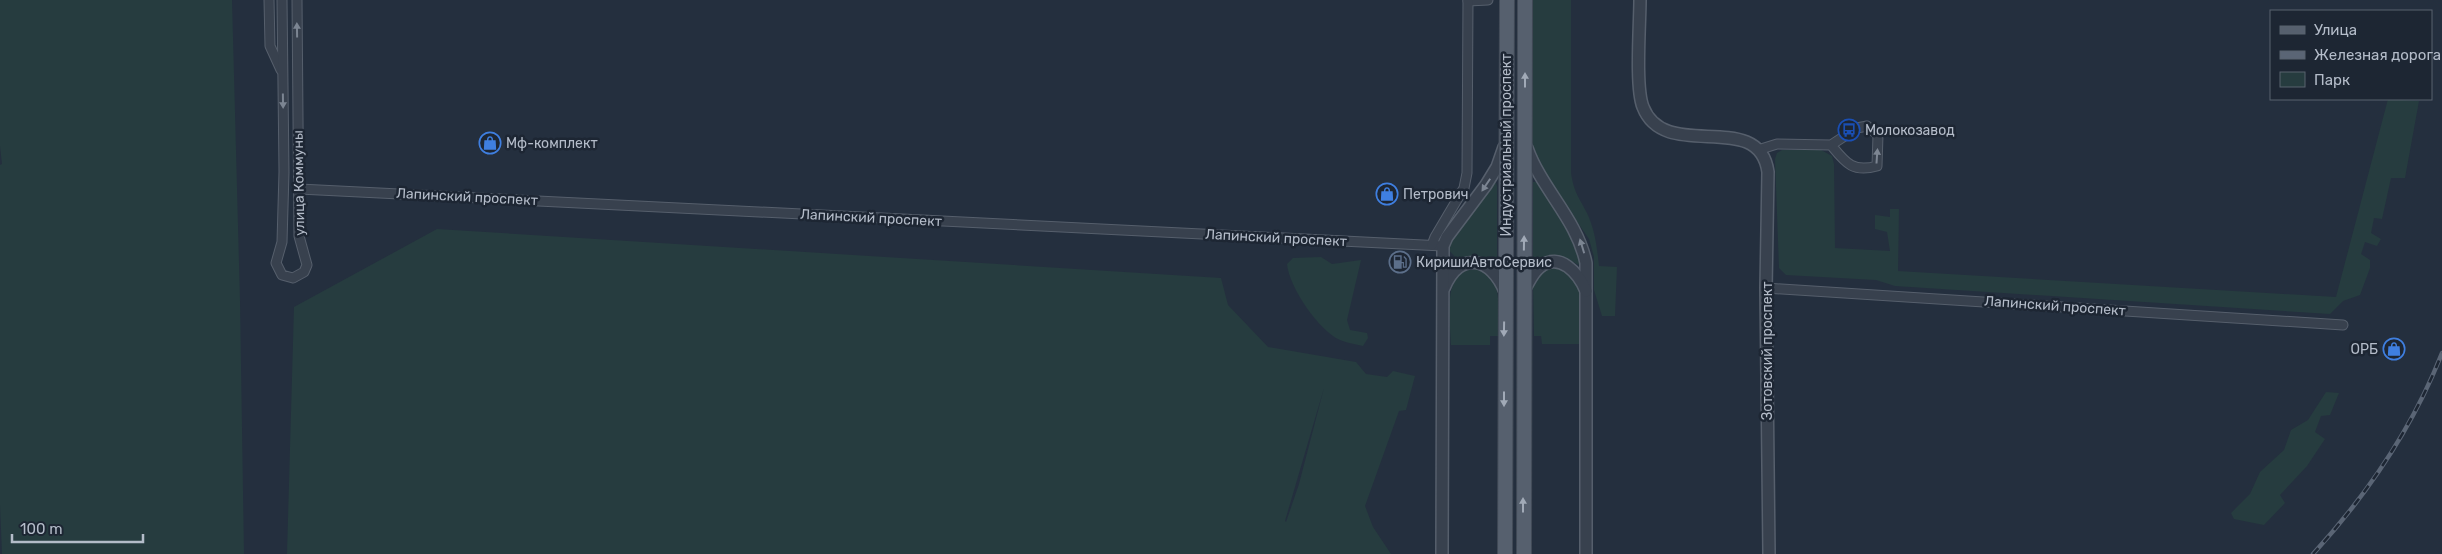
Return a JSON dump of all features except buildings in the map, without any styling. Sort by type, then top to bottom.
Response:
[{"type":"main road","name":"Индустриальный проспект","points":[[1505,554],[1504,350],[1507,0]]},
{"type":"main road","name":"Индустриальный проспект","points":[[1524,554],[1525,0]]},
{"type":"street","points":[[269,0],[270,46],[283,74]]},
{"type":"street","name":"улица Коммуны","points":[[282,0],[282,242],[276,263],[282,275],[293,278],[304,272],[307,265],[300,242],[297,0]]},
{"type":"street","points":[[1442,554],[1442,292],[1438,246],[1435,237],[1464,188],[1467,173],[1468,0],[1488,0]]},
{"type":"street","points":[[1640,0],[1640,97],[1648,117],[1665,130],[1692,135],[1743,140],[1761,149],[1778,144],[1831,144],[1857,128],[1867,126],[1878,135],[1876,166],[1863,170],[1854,167],[1844,161],[1831,144]]},
{"type":"street","points":[[1438,246],[1447,237],[1497,167],[1507,141]]},
{"type":"street","points":[[1525,142],[1533,164],[1565,212],[1583,245],[1586,263],[1588,295],[1586,554]]},
{"type":"street","name":"Зотовский проспект","points":[[1761,149],[1766,159],[1768,172],[1766,288],[1769,554]]},
{"type":"street","name":"Лапинский проспект","points":[[299,189],[1438,246]]},
{"type":"street","points":[[1442,292],[1453,272],[1460,266],[1472,262],[1481,263],[1492,269],[1500,279],[1505,292]]},
{"type":"street","points":[[1523,291],[1540,266],[1551,262],[1571,268],[1579,276],[1588,295]]},
{"type":"street","name":"Лапинский проспект","points":[[1766,288],[2343,325]]},
{"type":"green space","points":[[0,0],[232,0],[244,554],[2,554],[0,505],[0,165],[2,164],[0,146]]},
{"type":"green space","points":[[1532,0],[1571,0],[1571,173],[1575,190],[1592,226],[1599,266],[1617,267],[1615,316],[1602,316],[1594,290],[1594,257],[1589,239],[1539,167],[1532,152]]},
{"type":"green space","points":[[2388,100],[2419,101],[2405,178],[2391,178],[2382,219],[2374,218],[2371,233],[2381,239],[2377,246],[2365,242],[2361,254],[2370,260],[2370,268],[2360,295],[2343,301],[2330,314],[1895,286],[1876,280],[1786,275],[1779,268],[1775,159],[1777,153],[1782,150],[1821,150],[1832,156],[1834,164],[1835,248],[1890,251],[1887,232],[1875,229],[1875,215],[1890,217],[1890,209],[1899,209],[1898,271],[2336,297]]},
{"type":"green space","points":[[1533,182],[1537,182],[1576,235],[1581,266],[1559,258],[1536,263],[1533,261]]},
{"type":"green space","points":[[1493,183],[1496,183],[1497,186],[1497,262],[1495,263],[1480,257],[1455,257],[1449,250],[1450,242]]},
{"type":"green space","points":[[437,229],[1221,278],[1228,305],[1268,347],[1356,362],[1366,374],[1387,377],[1393,371],[1415,376],[1406,410],[1399,411],[1365,506],[1373,527],[1391,554],[287,554],[294,307]],"holes":[[[1324,388],[1299,484],[1286,522]]]},
{"type":"green space","points":[[1321,257],[1332,264],[1361,260],[1347,320],[1350,330],[1367,333],[1368,338],[1363,346],[1340,340],[1323,328],[1306,307],[1293,284],[1287,264],[1293,258]]},
{"type":"green space","points":[[1558,267],[1564,269],[1580,288],[1580,344],[1542,344],[1541,336],[1534,336],[1533,286],[1542,273]]},
{"type":"green space","points":[[1476,269],[1485,272],[1492,278],[1496,287],[1499,306],[1498,336],[1490,336],[1490,345],[1451,345],[1449,311],[1452,287],[1457,278],[1465,272]]},
{"type":"green space","points":[[2326,392],[2339,393],[2330,415],[2321,416],[2315,432],[2325,439],[2307,466],[2280,495],[2285,503],[2264,525],[2234,519],[2231,513],[2250,494],[2260,472],[2284,450],[2291,430],[2308,420]]},
{"type":"railway","points":[[2313,554],[2351,509],[2386,460],[2417,407],[2442,353]]},
{"type":"place","name":"Молокозавод","points":[[1849,130]]},
{"type":"place","name":"Мф-комплект","points":[[490,143]]},
{"type":"place","name":"Петрович","points":[[1387,194]]},
{"type":"place","name":"КиришиАвтоСервис","points":[[1400,262]]},
{"type":"place","name":"ОРБ","points":[[2394,349]]}]
